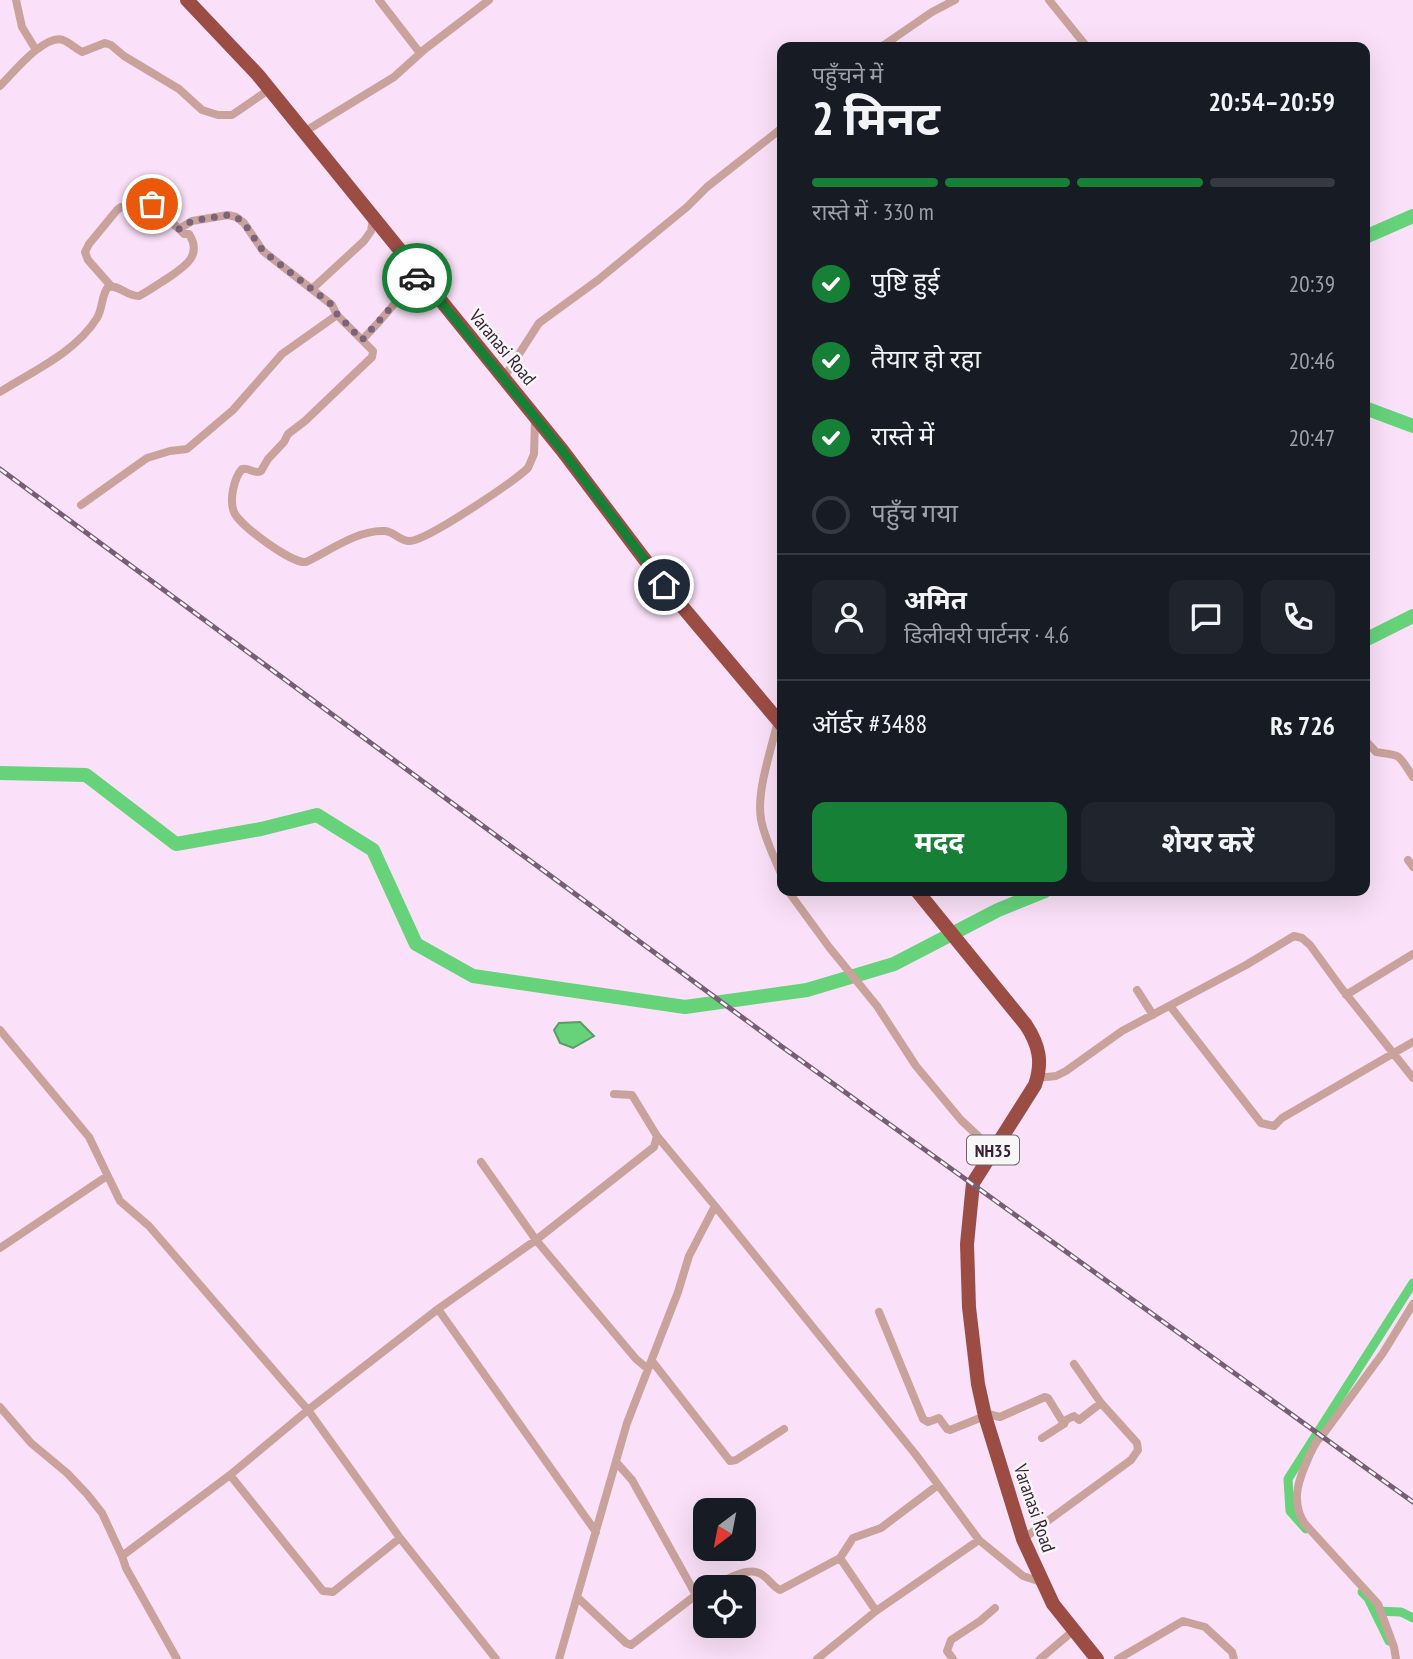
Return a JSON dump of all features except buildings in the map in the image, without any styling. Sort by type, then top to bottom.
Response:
[{"type":"highway","name":"Varanasi Road","points":[[187,0],[270,89],[535,416],[664,585],[777,719]]},
{"type":"highway","points":[[921,896],[1033,1036],[1040,1059],[1037,1079]]},
{"type":"highway","name":"NH35","points":[[993,1150],[1016,1117],[1037,1079]]},
{"type":"highway","name":"Varanasi Road","points":[[993,1150],[973,1183],[969,1206],[967,1266],[975,1353],[985,1414],[1023,1539],[1041,1582],[1053,1604],[1097,1659]]},
{"type":"street","points":[[16,0],[22,27],[36,50]]},
{"type":"street","points":[[379,0],[421,53]]},
{"type":"street","points":[[304,132],[384,83],[489,0]]},
{"type":"street","points":[[888,42],[955,0]]},
{"type":"street","points":[[1049,0],[1083,42]]},
{"type":"street","points":[[0,86],[36,50],[56,39],[64,40],[82,52],[105,43],[111,45],[124,56],[179,89],[202,110],[218,115],[232,115],[270,89]]},
{"type":"street","points":[[503,379],[534,328],[542,320],[598,280],[707,187],[777,132]]},
{"type":"street","points":[[156,205],[179,229],[184,234],[189,234],[194,243],[194,253],[185,267],[139,296],[131,296],[111,286],[88,260],[85,252],[117,209],[156,205]]},
{"type":"street","points":[[179,229],[192,221],[228,215],[236,217],[244,223],[263,251],[332,305],[337,314],[373,351],[372,357],[288,434],[261,471],[256,473],[242,468],[237,475],[234,514],[294,560],[306,562],[373,532],[387,531],[403,540],[413,541],[451,521],[528,468],[534,454],[535,416]]},
{"type":"street","points":[[313,288],[364,240],[370,231],[373,218]]},
{"type":"street","points":[[362,340],[419,275]]},
{"type":"street","points":[[0,392],[80,340],[99,315],[105,289],[111,286]]},
{"type":"street","points":[[81,505],[147,458],[187,449],[233,410],[282,354],[337,314]]},
{"type":"street","points":[[777,734],[762,792],[760,811],[777,863]]},
{"type":"street","points":[[1370,745],[1376,752],[1390,752],[1399,756],[1413,777]]},
{"type":"street","points":[[792,896],[877,1006],[916,1066],[961,1120],[993,1150]]},
{"type":"street","points":[[1037,1079],[1056,1076],[1066,1071],[1115,1035],[1246,965],[1294,936],[1307,941],[1346,995],[1413,1078]]},
{"type":"street","points":[[1346,995],[1413,954]]},
{"type":"street","points":[[1137,990],[1153,1015]]},
{"type":"street","points":[[1170,1006],[1261,1123],[1274,1126],[1281,1119],[1413,1042]]},
{"type":"street","points":[[0,1030],[89,1137],[124,1205],[149,1226],[308,1410],[400,1538],[496,1659]]},
{"type":"street","points":[[614,1094],[632,1095],[657,1136],[979,1539],[1023,1576],[1041,1582]]},
{"type":"street","points":[[122,1556],[230,1475],[308,1410],[438,1309],[536,1240],[654,1147],[657,1136]]},
{"type":"street","points":[[481,1162],[536,1240],[636,1359],[650,1365],[730,1461],[736,1460],[784,1429]]},
{"type":"street","points":[[0,1248],[107,1175]]},
{"type":"street","points":[[559,1659],[628,1423],[689,1256],[715,1206]]},
{"type":"street","points":[[1396,1659],[1381,1610],[1302,1519],[1297,1504],[1302,1470],[1315,1441],[1322,1436],[1382,1353],[1413,1304]]},
{"type":"street","points":[[438,1309],[596,1532]]},
{"type":"street","points":[[879,1312],[923,1419],[928,1422],[939,1419],[950,1430],[985,1414],[1000,1417],[1045,1397],[1064,1424]]},
{"type":"street","points":[[1023,1539],[1136,1456],[1139,1450],[1137,1443],[1101,1403],[1074,1364]]},
{"type":"street","points":[[1042,1438],[1074,1416],[1079,1420],[1101,1403]]},
{"type":"street","points":[[0,1407],[31,1443],[67,1473],[102,1513],[126,1568],[177,1659]]},
{"type":"street","points":[[616,1462],[632,1480],[693,1590]]},
{"type":"street","points":[[230,1475],[323,1591],[333,1592],[400,1538]]},
{"type":"street","points":[[738,1575],[750,1571],[760,1573],[780,1590],[840,1558],[853,1538],[881,1528],[938,1485]]},
{"type":"street","points":[[817,1659],[876,1611],[979,1539]]},
{"type":"street","points":[[840,1558],[876,1611]]},
{"type":"street","points":[[577,1597],[631,1645],[693,1597]]},
{"type":"street","points":[[953,1659],[947,1651],[949,1642],[995,1608]]},
{"type":"street","points":[[1118,1659],[1183,1621],[1205,1627],[1232,1652],[1234,1659]]},
{"type":"street","points":[[1040,1659],[1073,1631]]},
{"type":"shaded area","points":[[580,1022],[594,1036],[573,1048],[560,1043],[554,1030],[559,1023]]},
{"type":"waterway","points":[[1370,235],[1413,216]]},
{"type":"waterway","points":[[1370,410],[1413,426]]},
{"type":"waterway","points":[[1370,638],[1413,616]]},
{"type":"waterway","points":[[0,773],[86,775],[176,844],[261,829],[317,815],[373,850],[416,944],[473,976],[685,1007],[807,990],[894,964],[998,910],[1033,896]]},
{"type":"waterway","points":[[1306,1529],[1290,1511],[1288,1479],[1413,1283]]},
{"type":"waterway","points":[[1362,1592],[1368,1598],[1389,1641]]},
{"type":"waterway","points":[[1375,1611],[1401,1612],[1413,1618]]},
{"type":"railway","points":[[0,469],[781,1046],[1413,1502]]},
{"type":"way so far","points":[[152,204],[179,229],[192,221],[210,218],[231,215],[240,219],[259,248],[313,288],[332,305],[362,340],[417,278]]},
{"type":"route","points":[[417,278],[419,275],[535,416],[664,585]]}]
